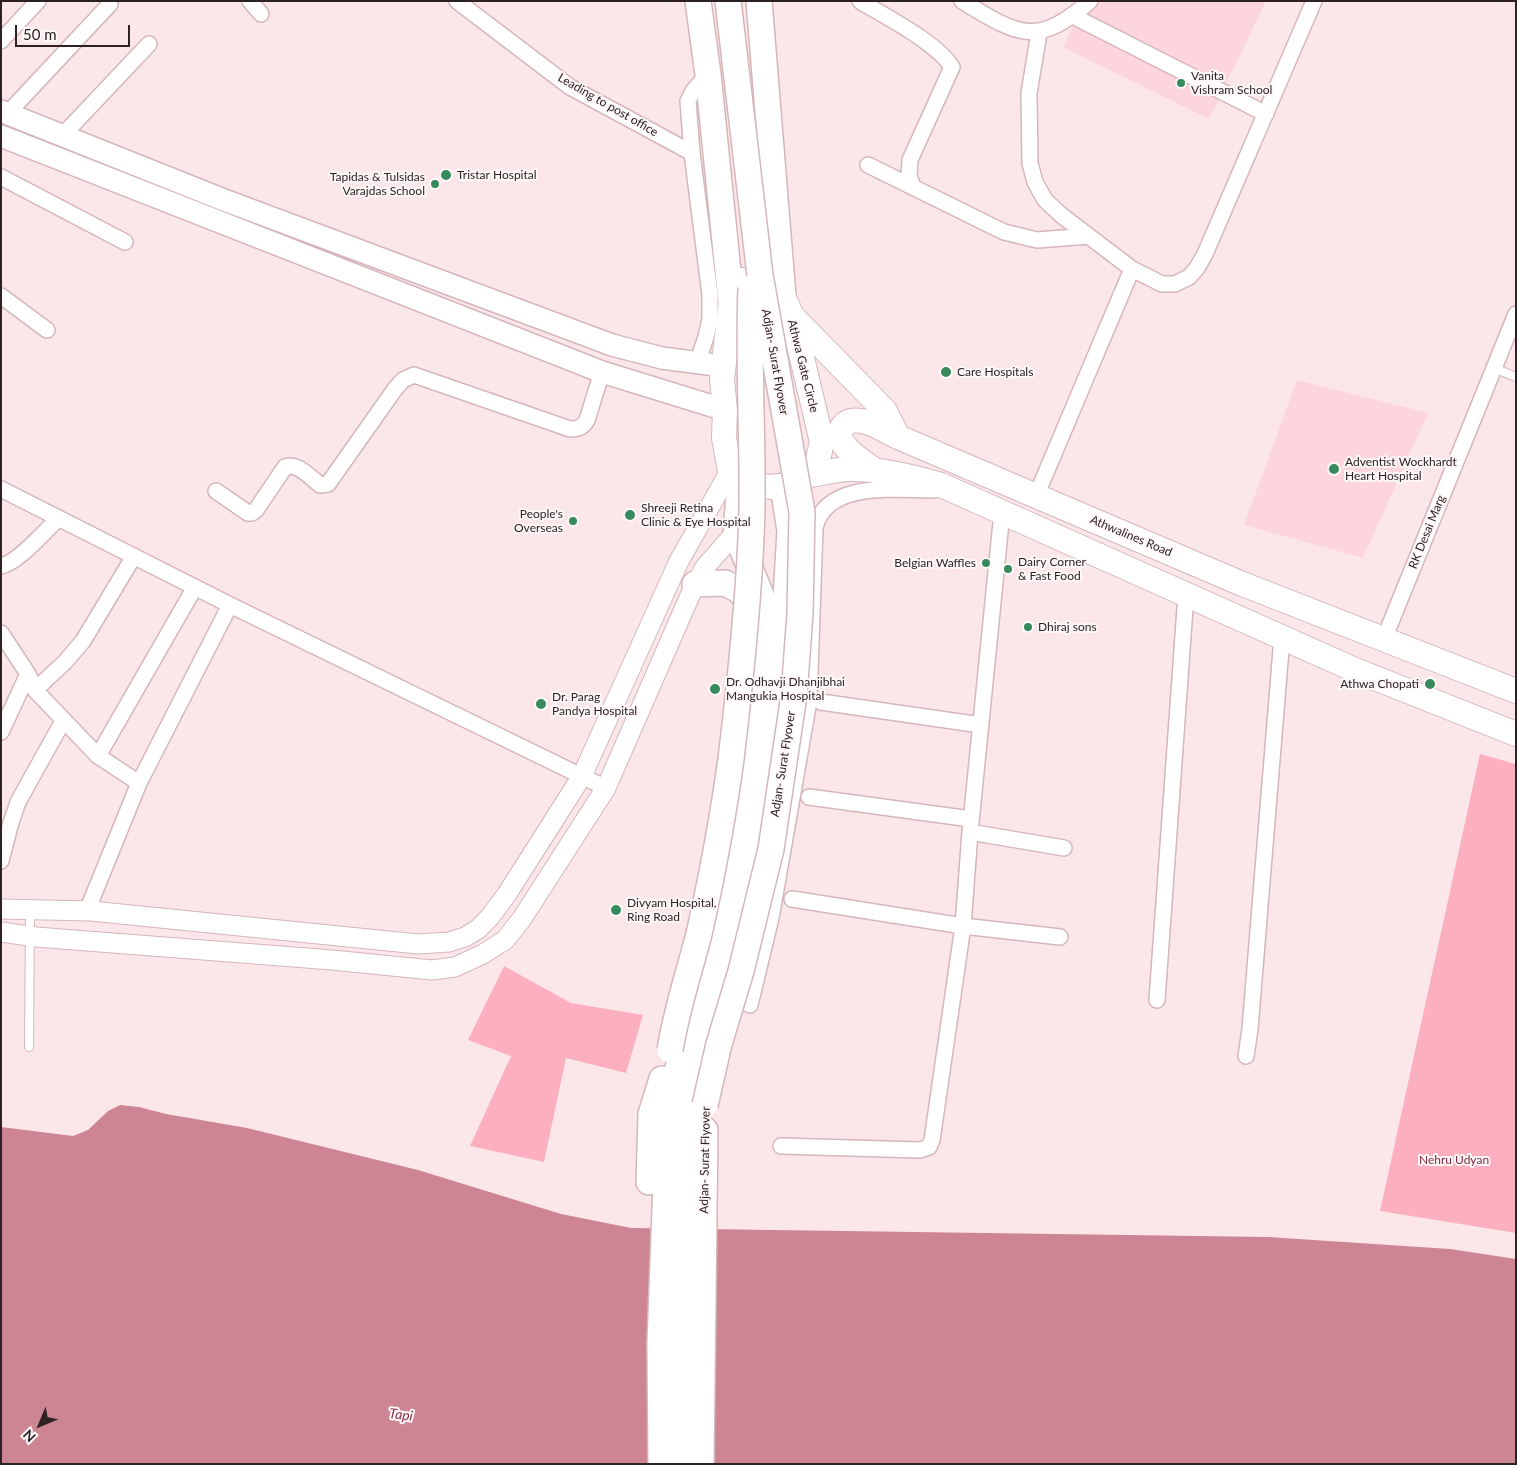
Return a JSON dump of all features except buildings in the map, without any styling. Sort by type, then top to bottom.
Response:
[{"type":"highway","points":[[698,1],[708,74],[731,300]]},
{"type":"highway","name":"Adjan- Surat Flyover","points":[[646,1464],[651,1114],[670,1050],[674,1020],[698,936],[716,857],[730,761],[744,638],[752,508],[749,335],[752,275],[721,1]]},
{"type":"highway","name":"Adjan- Surat Flyover","points":[[700,1464],[705,1105],[719,1044],[741,971],[770,849],[794,695],[800,614],[802,512],[760,275],[728,1]]},
{"type":"highway","points":[[759,1],[787,306]]},
{"type":"highway","points":[[680,1464],[678,1118],[669,1101],[732,870],[745,790],[762,660],[764,626],[760,595],[736,534],[735,477]]},
{"type":"highway","points":[[661,1464],[660,1342],[666,1163],[678,1118],[689,1107],[758,851],[763,787],[783,646],[790,531],[776,487]]},
{"type":"highway","points":[[695,584],[725,583],[737,589],[758,608],[764,626]]},
{"type":"main road","points":[[5,112],[224,200],[612,345],[662,358],[724,366]]},
{"type":"main road","points":[[1,136],[602,372],[725,410]]},
{"type":"main road","points":[[898,437],[885,411],[787,306],[772,285],[743,280],[731,300],[722,380],[725,410],[724,438],[735,477],[776,487],[790,485],[810,475],[849,469],[907,475],[941,485],[1355,670],[1516,734]]},
{"type":"main road","name":"Athwa Gate Circle","points":[[787,306],[822,442],[816,464],[810,475]]},
{"type":"main road","name":"Athwalines Road","points":[[876,471],[854,455],[840,438],[840,432],[844,424],[851,421],[864,421],[1240,582],[1516,691]]},
{"type":"street","points":[[1,41],[38,1]]},
{"type":"street","points":[[250,1],[261,14]]},
{"type":"street","name":"Leading to post office","points":[[457,1],[570,87],[692,153]]},
{"type":"street","points":[[860,1],[946,57],[952,67],[910,160],[909,176],[913,187]]},
{"type":"street","points":[[962,1],[998,23],[1019,31],[1039,32],[1090,1]]},
{"type":"street","points":[[1039,32],[1029,93],[1030,163],[1034,182],[1045,200],[1061,215],[1132,269],[1162,284],[1174,284],[1189,277],[1205,254],[1314,1]]},
{"type":"street","points":[[5,112],[110,4]]},
{"type":"street","points":[[1070,13],[1266,114]]},
{"type":"street","points":[[63,135],[149,44]]},
{"type":"street","points":[[697,363],[710,319],[710,295],[692,153],[688,101],[693,90],[708,74]]},
{"type":"street","points":[[868,165],[1004,232],[1037,240],[1088,236]]},
{"type":"street","points":[[1,177],[125,242]]},
{"type":"street","points":[[1036,496],[1132,269]]},
{"type":"street","points":[[1,296],[47,330]]},
{"type":"street","name":"RK Desai Marg","points":[[1384,639],[1516,314]]},
{"type":"street","points":[[216,492],[248,513],[252,513],[256,510],[284,468],[290,465],[297,467],[320,485],[328,484],[395,389],[403,380],[414,375],[570,429],[578,429],[584,426],[587,420],[602,372]]},
{"type":"street","points":[[1,909],[88,911],[418,944],[449,942],[465,937],[478,929],[490,917],[507,894],[582,776],[679,561],[735,477]]},
{"type":"street","points":[[1,932],[30,937],[332,960],[432,970],[455,967],[483,954],[505,940],[521,920],[606,788],[695,584],[706,566],[776,487]]},
{"type":"street","points":[[1,489],[230,605],[606,788]]},
{"type":"street","points":[[750,1005],[771,918],[809,701],[815,528],[817,518],[826,507],[845,496],[866,490],[951,489]]},
{"type":"street","points":[[780,1146],[920,1150],[929,1147],[932,1140],[963,926],[970,826],[1002,512]]},
{"type":"street","points":[[1,566],[7,565],[16,559],[59,518]]},
{"type":"street","points":[[35,690],[65,662],[83,641],[134,556]]},
{"type":"street","points":[[98,756],[195,587]]},
{"type":"street","points":[[1157,1000],[1186,594]]},
{"type":"street","points":[[88,911],[139,782],[230,605]]},
{"type":"street","points":[[1,633],[28,674],[35,690],[63,721],[98,756],[139,782]]},
{"type":"street","points":[[1246,1056],[1250,1028],[1282,637]]},
{"type":"street","points":[[1,732],[28,674]]},
{"type":"street","points":[[822,702],[981,725]]},
{"type":"street","points":[[1,861],[18,802],[63,721]]},
{"type":"street","points":[[809,797],[970,826],[1064,848]]},
{"type":"street","points":[[792,900],[963,926],[1060,937]]},
{"type":"lane","points":[[1494,368],[1516,377]]},
{"type":"lane","points":[[29,1047],[30,910]]},
{"type":"shaded area","name":"Vanita Vishram School","points":[[1085,1],[1266,1],[1209,119],[1063,47]]},
{"type":"shaded area","name":"Adventist Wockhardt Heart Hospital","points":[[1297,380],[1428,413],[1363,558],[1244,525]]},
{"type":"green space","name":"Nehru Udyan","points":[[1480,754],[1516,764],[1516,1233],[1380,1211]]},
{"type":"green space","points":[[504,966],[571,1003],[643,1015],[626,1073],[566,1058],[544,1162],[470,1146],[511,1056],[468,1040]]},
{"type":"water","name":"Tapi","points":[[120,1105],[247,1128],[418,1170],[561,1214],[631,1228],[1268,1237],[1450,1249],[1516,1259],[1516,1464],[1,1464],[1,1127],[73,1136],[88,1130],[108,1111]]},
{"type":"place","name":"Vanita Vishram School","points":[[1181,83]]},
{"type":"place","name":"Tristar Hospital","points":[[446,175]]},
{"type":"place","name":"Tapidas & Tulsidas Varajdas School","points":[[435,184]]},
{"type":"place","name":"Care Hospitals","points":[[946,372]]},
{"type":"place","name":"Adventist Wockhardt Heart Hospital","points":[[1334,469]]},
{"type":"place","name":"Shreeji Retina Clinic & Eye Hospital","points":[[630,515]]},
{"type":"place","name":"People's Overseas","points":[[573,521]]},
{"type":"place","name":"Belgian Waffles","points":[[986,563]]},
{"type":"place","name":"Dairy Corner & Fast Food","points":[[1008,569]]},
{"type":"place","name":"Dhiraj sons","points":[[1028,627]]},
{"type":"place","name":"Athwa Chopati","points":[[1430,684]]},
{"type":"place","name":"Dr. Odhavji Dhanjibhai Mangukia Hospital","points":[[715,689]]},
{"type":"place","name":"Dr. Parag Pandya Hospital","points":[[541,704]]},
{"type":"place","name":"Divyam Hospital, Ring Road","points":[[616,910]]}]
